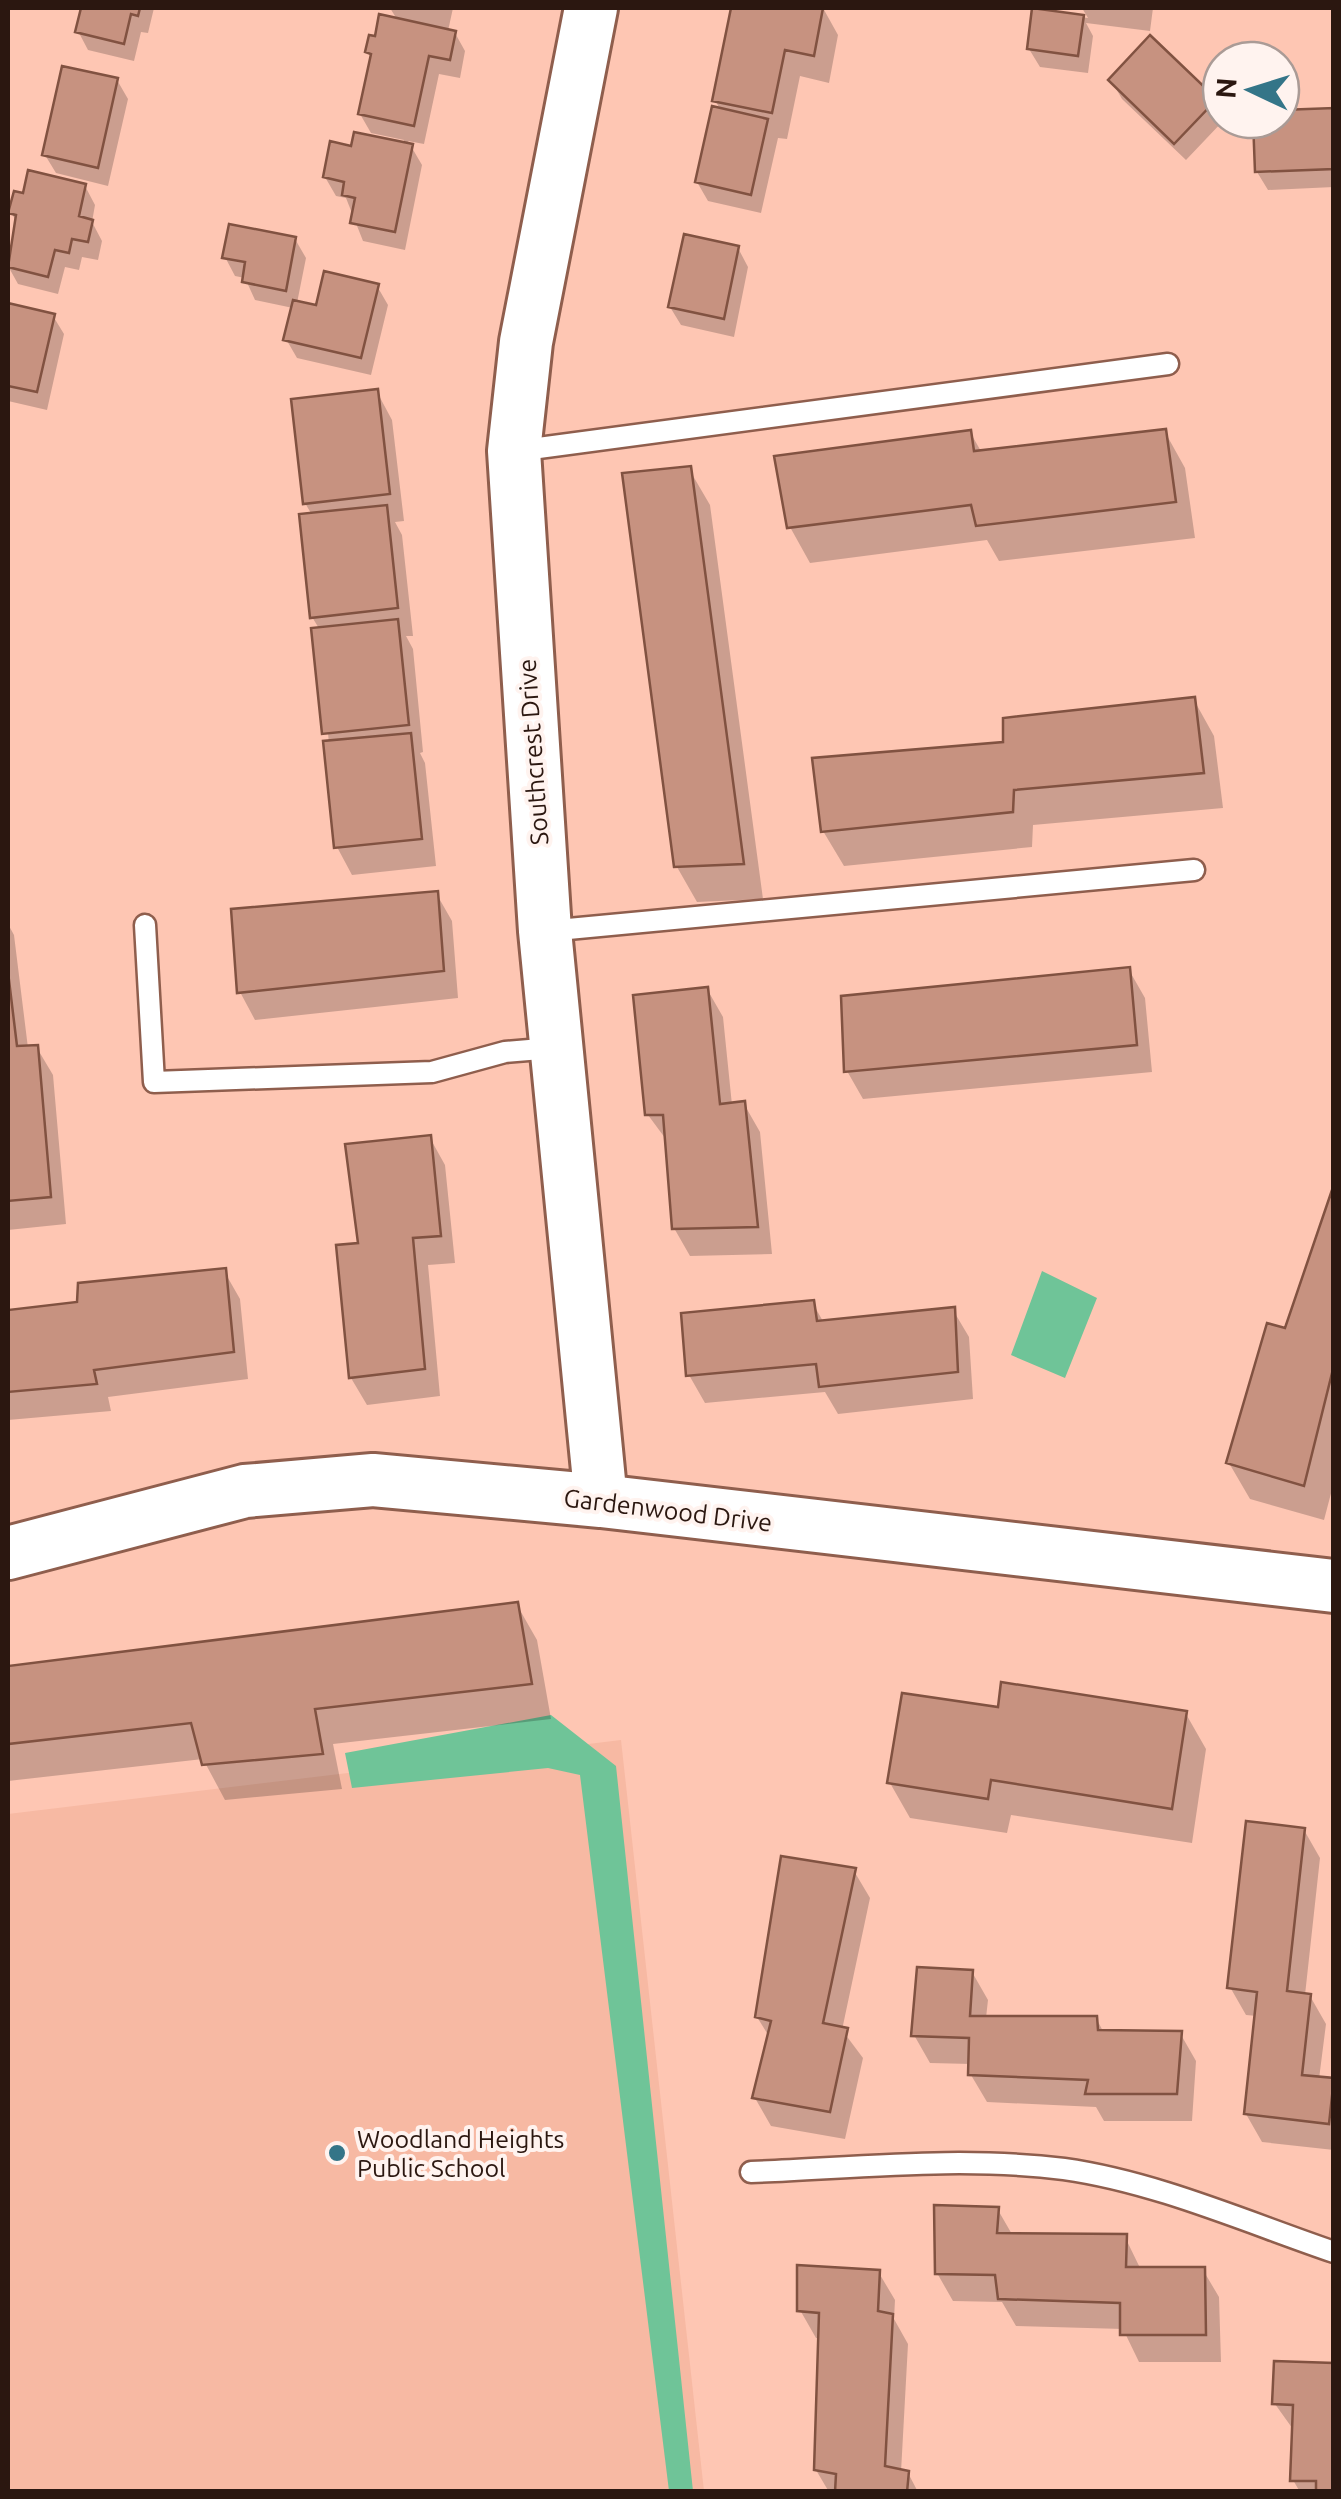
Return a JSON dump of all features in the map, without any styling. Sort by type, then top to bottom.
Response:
[{"type":"street","name":"Southcrest Drive","points":[[591,8],[526,342],[514,451],[545,931],[601,1501]]},
{"type":"street","name":"Gardenwood Drive","points":[[8,1553],[245,1491],[355,1481],[601,1501],[1334,1586]]},
{"type":"lane","points":[[514,451],[1168,364]]},
{"type":"lane","points":[[545,931],[1194,870]]},
{"type":"lane","points":[[145,925],[154,1082],[432,1072],[504,1052],[555,1047]]},
{"type":"lane","points":[[750,2172],[984,2164],[1064,2170],[1140,2185],[1334,2252]]},
{"type":"shaded area","name":"Woodland Heights Public School","points":[[621,1740],[704,2491],[8,2491],[8,1814]]},
{"type":"green space","points":[[1042,1271],[1097,1298],[1065,1378],[1011,1355]]},
{"type":"green space","points":[[551,1715],[616,1766],[693,2491],[669,2491],[580,1775],[548,1768],[352,1788],[345,1753]]},
{"type":"building","points":[[81,8],[140,8],[138,16],[131,14],[124,44],[75,32]]},
{"type":"building","points":[[731,8],[823,8],[814,56],[785,50],[772,113],[712,101]]},
{"type":"building","points":[[1032,8],[1084,15],[1078,56],[1027,49]]},
{"type":"building","points":[[379,14],[456,31],[450,60],[429,56],[414,126],[358,114],[371,54],[365,52],[369,35],[375,36]]},
{"type":"building","points":[[1150,35],[1201,84],[1201,116],[1174,144],[1108,80]]},
{"type":"building","points":[[62,66],[118,78],[98,168],[42,155]]},
{"type":"building","points":[[712,106],[768,119],[751,195],[695,182]]},
{"type":"building","points":[[1334,108],[1334,169],[1255,172],[1254,140],[1301,140],[1301,109]]},
{"type":"building","points":[[354,132],[413,144],[395,232],[350,223],[355,198],[342,195],[344,182],[323,177],[330,141],[351,146]]},
{"type":"building","points":[[28,170],[86,184],[79,216],[93,220],[88,242],[72,239],[69,253],[55,250],[48,277],[8,267],[16,215],[8,213],[14,191],[23,193]]},
{"type":"building","points":[[229,224],[296,237],[286,291],[242,282],[245,262],[222,258]]},
{"type":"building","points":[[684,234],[739,246],[724,319],[668,307]]},
{"type":"building","points":[[324,271],[379,284],[361,358],[283,340],[293,300],[316,305]]},
{"type":"building","points":[[8,303],[55,314],[37,392],[8,386]]},
{"type":"building","points":[[378,389],[390,494],[303,504],[291,399]]},
{"type":"building","points":[[1166,429],[1176,502],[976,526],[971,505],[787,528],[774,456],[971,430],[974,451]]},
{"type":"building","points":[[691,466],[744,864],[674,867],[622,473]]},
{"type":"building","points":[[387,505],[398,608],[310,618],[299,514]]},
{"type":"building","points":[[398,619],[409,725],[322,734],[311,628]]},
{"type":"building","points":[[1195,697],[1204,773],[1014,790],[1013,812],[821,832],[812,758],[1003,742],[1003,718]]},
{"type":"building","points":[[411,733],[422,839],[334,848],[323,741]]},
{"type":"building","points":[[438,891],[444,971],[237,993],[231,909]]},
{"type":"building","points":[[1130,967],[1137,1045],[844,1072],[841,996]]},
{"type":"building","points":[[8,972],[17,1046],[38,1045],[51,1197],[8,1201]]},
{"type":"building","points":[[708,987],[720,1104],[745,1101],[758,1227],[672,1229],[663,1115],[645,1115],[633,995]]},
{"type":"building","points":[[431,1135],[441,1236],[413,1238],[425,1369],[349,1378],[336,1245],[358,1243],[345,1144]]},
{"type":"building","points":[[1332,1190],[1334,1365],[1304,1486],[1226,1463],[1267,1323],[1285,1328]]},
{"type":"building","points":[[226,1268],[234,1352],[94,1370],[97,1384],[8,1392],[8,1310],[77,1302],[78,1283]]},
{"type":"building","points":[[814,1300],[817,1321],[955,1307],[958,1372],[819,1387],[816,1364],[686,1376],[681,1313]]},
{"type":"building","points":[[518,1602],[532,1684],[315,1709],[323,1754],[202,1765],[191,1723],[8,1744],[8,1666]]},
{"type":"building","points":[[1001,1682],[1187,1711],[1172,1809],[991,1780],[988,1799],[887,1783],[902,1693],[998,1707]]},
{"type":"building","points":[[1246,1821],[1305,1828],[1287,1991],[1311,1994],[1302,2075],[1334,2078],[1329,2124],[1244,2114],[1257,1992],[1227,1988]]},
{"type":"building","points":[[781,1856],[856,1868],[823,2023],[848,2028],[830,2112],[752,2098],[771,2021],[755,2017]]},
{"type":"building","points":[[917,1967],[973,1970],[970,2016],[1097,2016],[1098,2030],[1182,2031],[1177,2094],[1085,2094],[1088,2080],[968,2075],[969,2038],[911,2036]]},
{"type":"building","points":[[934,2205],[999,2207],[997,2233],[1127,2234],[1126,2267],[1205,2267],[1206,2335],[1120,2335],[1120,2303],[998,2299],[995,2275],[935,2274]]},
{"type":"building","points":[[797,2265],[880,2270],[878,2311],[893,2314],[885,2466],[909,2471],[907,2492],[835,2492],[836,2474],[814,2470],[819,2313],[797,2311]]},
{"type":"building","points":[[1274,2361],[1334,2363],[1334,2492],[1316,2492],[1316,2481],[1290,2481],[1293,2405],[1272,2404]]},
{"type":"place","name":"Woodland Heights Public School","points":[[337,2153]]}]
